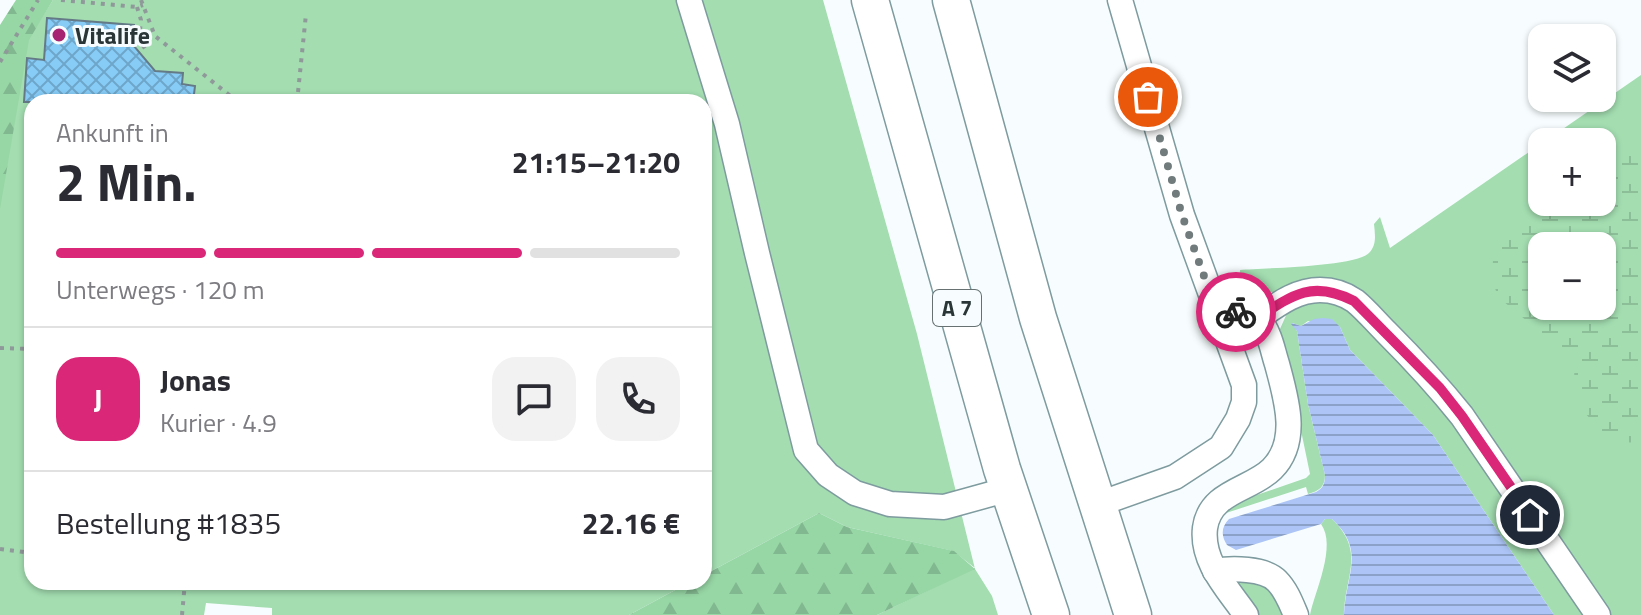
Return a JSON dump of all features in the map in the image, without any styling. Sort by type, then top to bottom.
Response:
[{"type":"highway","name":"A 7","points":[[870,0],[1009,489],[1051,615]]},
{"type":"highway","points":[[951,0],[1038,318],[1133,615]]},
{"type":"lane","points":[[689,0],[727,124],[806,450],[828,475],[855,493],[890,504],[944,507],[1009,489]]},
{"type":"lane","points":[[1096,505],[1175,477],[1221,447],[1244,402],[1244,385],[1182,215],[1120,0]]},
{"type":"lane","points":[[1258,318],[1299,293],[1318,290],[1334,292],[1354,301],[1448,398],[1598,615]]},
{"type":"lane","points":[[1218,315],[1231,311],[1247,313],[1258,318],[1268,334],[1285,396],[1289,429],[1282,455],[1270,471],[1229,494],[1214,507],[1205,526],[1206,551],[1215,571],[1246,615]]},
{"type":"lane","points":[[1215,571],[1243,570],[1274,578],[1296,615]]},
{"type":"path","points":[[0,62],[38,0]]},
{"type":"path","points":[[61,0],[137,7],[142,3],[155,36],[228,94]]},
{"type":"path","points":[[137,7],[141,20],[139,40],[148,53]]},
{"type":"path","points":[[298,94],[306,14]]},
{"type":"path","points":[[0,348],[24,349]]},
{"type":"path","points":[[0,549],[24,552]]},
{"type":"path","points":[[182,615],[184,590]]},
{"type":"green space","points":[[16,0],[53,0],[29,40],[0,209],[0,25]]},
{"type":"green space","points":[[53,0],[823,0],[917,334],[975,568],[953,551],[847,527],[819,513],[712,571],[712,94],[24,94],[24,590],[675,590],[629,615],[272,615],[272,608],[206,603],[204,615],[0,615],[0,100],[4,78]]},
{"type":"green space","points":[[1641,75],[1641,615],[1605,615],[1360,296],[1276,292],[1239,294],[1240,270],[1328,264],[1360,258],[1372,250],[1374,224],[1380,217],[1390,248],[1528,153],[1528,216],[1616,216],[1616,128],[1564,128],[1587,112],[1616,112],[1616,92]]},
{"type":"green space","points":[[1641,143],[1641,443],[1621,442],[1605,435],[1584,412],[1575,396],[1574,366],[1496,291],[1492,279],[1493,260],[1508,232],[1528,214],[1616,216],[1616,157]]},
{"type":"green space","points":[[1317,297],[1348,307],[1435,393],[1588,615],[1554,615],[1433,435],[1350,350],[1340,327],[1308,321],[1301,326],[1292,323],[1297,331],[1308,404],[1325,475],[1323,485],[1308,494],[1306,487],[1223,514],[1245,499],[1310,474],[1280,329],[1288,311]]},
{"type":"green space","points":[[819,513],[847,527],[954,551],[975,569],[877,615],[629,615],[675,590],[712,590],[712,571]]},
{"type":"green space","points":[[1325,519],[1332,519],[1342,531],[1351,554],[1344,615],[1310,615],[1326,556],[1327,544],[1321,524]]},
{"type":"green space","points":[[975,568],[992,596],[998,615],[877,615]]},
{"type":"green space","points":[[1231,575],[1266,581],[1287,615],[1256,615]]},
{"type":"water","points":[[1323,318],[1332,319],[1340,327],[1350,350],[1433,435],[1554,615],[1344,615],[1351,553],[1343,531],[1332,519],[1236,550],[1227,545],[1223,532],[1229,519],[1316,492],[1325,481],[1308,404],[1297,331],[1291,324],[1301,326]]},
{"type":"building","points":[[47,18],[134,25],[133,45],[155,71],[183,73],[182,84],[195,86],[194,94],[25,94],[27,58],[44,60]]},
{"type":"way so far","points":[[1148,97],[1182,215],[1218,315],[1236,312]]},
{"type":"place","name":"Vitalife","points":[[59,35]]},
{"type":"route","points":[[1236,312],[1258,318],[1299,293],[1318,290],[1340,293],[1354,301],[1440,388],[1530,515]]}]
